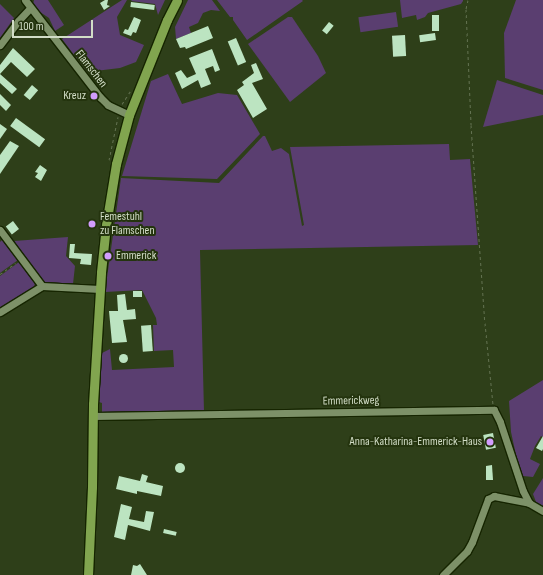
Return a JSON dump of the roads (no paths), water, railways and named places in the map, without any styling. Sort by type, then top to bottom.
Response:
[{"type":"main road","points":[[88,575],[92,487],[93,416],[100,289],[106,225],[116,164],[129,115],[167,20],[178,0]]},
{"type":"street","name":"Flamschen","points":[[25,0],[100,97],[108,105],[129,115]]},
{"type":"street","points":[[0,45],[30,8]]},
{"type":"street","points":[[0,230],[42,286]]},
{"type":"street","points":[[0,312],[42,286],[100,289]]},
{"type":"street","name":"Emmerickweg","points":[[93,416],[494,410],[500,422],[523,491],[529,503]]},
{"type":"street","points":[[443,575],[467,550],[472,542],[488,498],[494,496],[529,503],[543,511]]},
{"type":"place","name":"Kreuz","points":[[94,96]]},
{"type":"place","name":"Femestuhl zu Flamschen","points":[[92,224]]},
{"type":"place","name":"Emmerick","points":[[108,256]]},
{"type":"place","name":"Anna-Katharina-Emmerick-Haus","points":[[490,442]]}]
